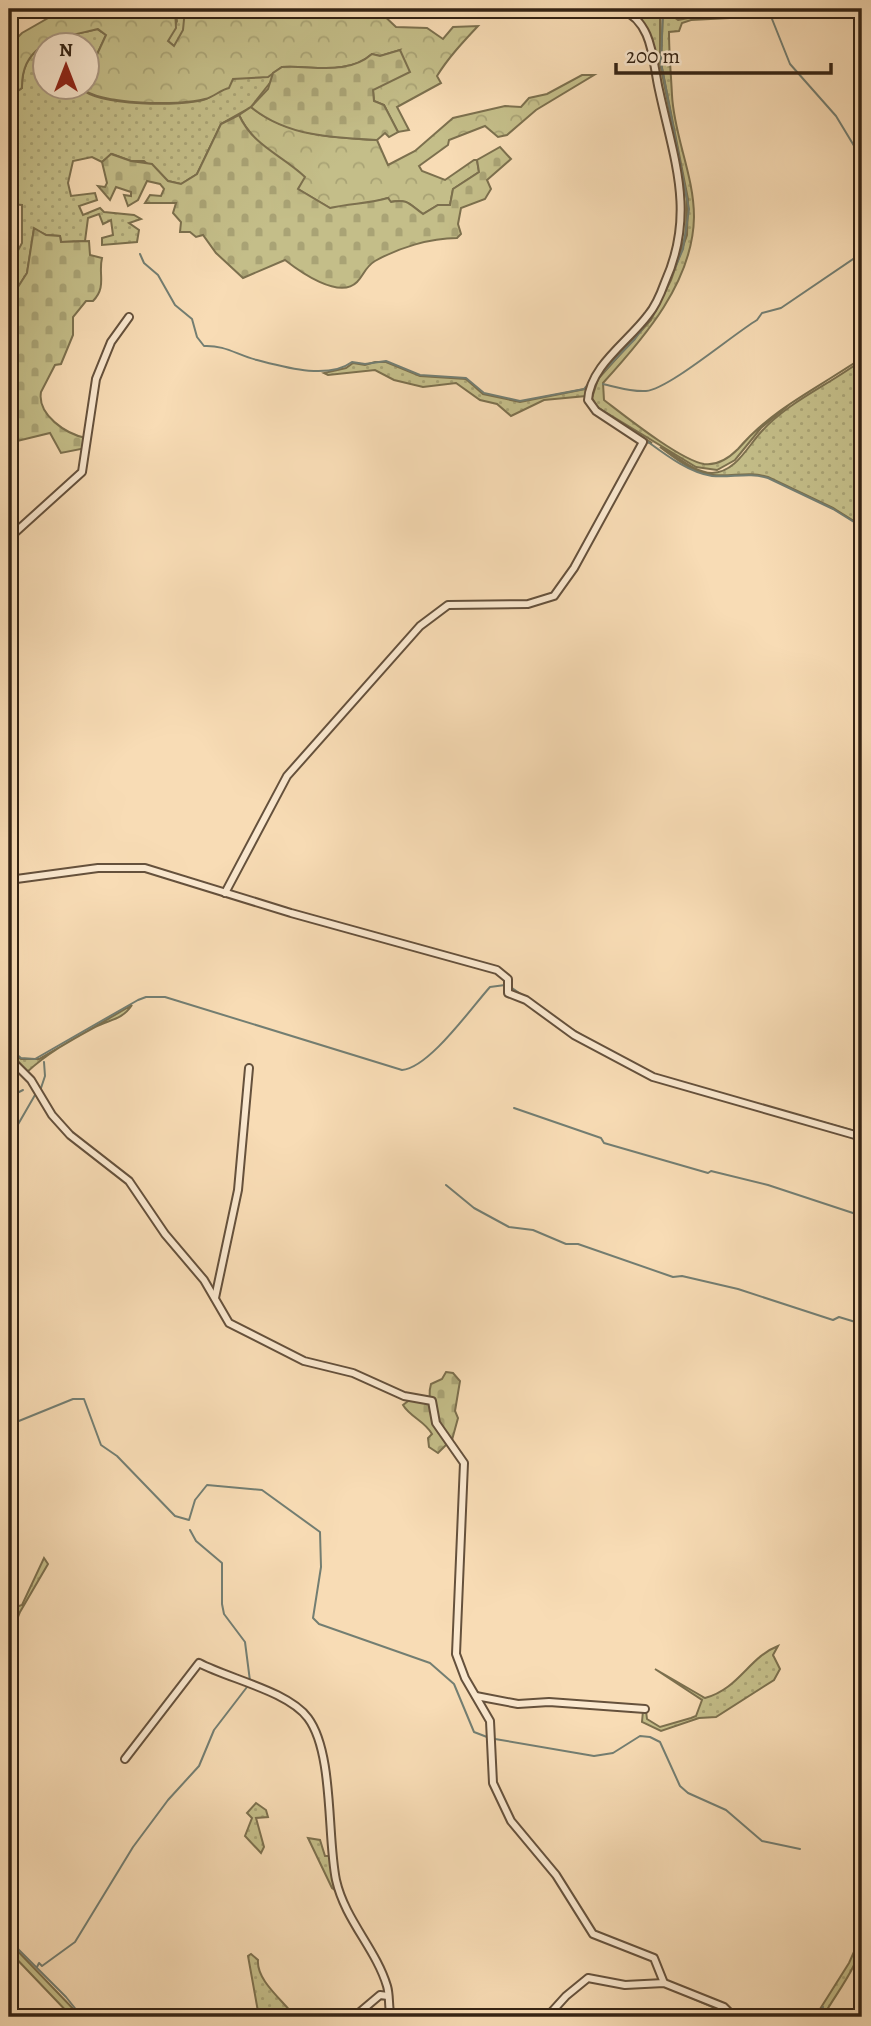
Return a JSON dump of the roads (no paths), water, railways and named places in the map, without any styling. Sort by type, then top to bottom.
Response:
[{"type":"street","points":[[225,893],[287,776],[421,626],[448,605],[528,604],[554,596],[574,569],[643,442],[596,411],[588,400],[595,376],[651,313],[677,255],[682,225],[680,188],[658,85],[654,51],[639,21],[621,9]]},
{"type":"street","points":[[9,538],[82,472],[96,379],[111,342],[129,317]]},
{"type":"street","points":[[9,880],[98,868],[145,868],[497,970],[508,979],[508,993],[526,1000],[574,1035],[653,1077],[862,1137]]},
{"type":"street","points":[[9,1058],[31,1080],[52,1115],[70,1135],[129,1181],[156,1222],[215,1297],[225,1318],[237,1329],[304,1361],[353,1373],[404,1396],[432,1401],[436,1423],[464,1463],[456,1654],[461,1671],[490,1720],[494,1783],[510,1821],[556,1875],[587,1928],[607,1940],[653,1958],[664,1983]]},
{"type":"street","points":[[215,1297],[238,1190],[249,1068]]},
{"type":"street","points":[[125,1759],[199,1663],[301,1711],[313,1727],[320,1750],[337,1883],[355,1926],[387,1985],[391,2017]]},
{"type":"street","points":[[476,1696],[518,1703],[549,1702],[645,1709]]},
{"type":"street","points":[[547,2017],[584,1979],[625,1985],[664,1983],[724,2007],[734,2017]]},
{"type":"street","points":[[354,2017],[380,1995],[388,1996]]},
{"type":"waterway","points":[[663,9],[661,63],[689,209],[683,249],[665,291]]},
{"type":"waterway","points":[[768,9],[790,64],[836,116],[862,159]]},
{"type":"waterway","points":[[603,384],[646,391],[670,381],[757,320],[762,313],[781,308],[862,253]]},
{"type":"waterway","points":[[140,254],[144,263],[158,275],[175,305],[192,319],[197,337],[204,346],[218,347],[257,360],[306,370],[331,370],[352,362],[365,364],[386,361],[420,375],[466,378],[484,393],[520,401],[584,389],[588,384]]},
{"type":"waterway","points":[[599,376],[635,339],[656,309]]},
{"type":"waterway","points":[[596,406],[620,423]]},
{"type":"waterway","points":[[625,426],[689,469],[712,476],[754,475],[768,478],[833,509],[862,527]]},
{"type":"waterway","points":[[9,1048],[21,1058],[35,1059],[138,1000],[165,997],[402,1070],[413,1067],[437,1048],[490,987],[505,985]]},
{"type":"waterway","points":[[512,988],[553,1016]]},
{"type":"waterway","points":[[572,1029],[600,1046]]},
{"type":"waterway","points":[[40,1091],[45,1076],[44,1062]]},
{"type":"waterway","points":[[9,1097],[23,1090]]},
{"type":"waterway","points":[[9,1140],[35,1095]]},
{"type":"waterway","points":[[514,1108],[601,1138],[604,1143],[708,1173],[711,1171],[768,1185],[862,1216]]},
{"type":"waterway","points":[[779,1110],[862,1133]]},
{"type":"waterway","points":[[446,1185],[474,1208],[509,1227],[533,1230],[566,1244],[578,1244],[673,1277],[682,1276],[738,1289],[833,1320],[839,1317],[862,1324]]},
{"type":"waterway","points":[[9,1425],[73,1399],[84,1399],[101,1445],[117,1456],[175,1516],[189,1520],[195,1500],[207,1485],[262,1490],[320,1532],[321,1567],[313,1618],[319,1624],[430,1663],[454,1684],[474,1732],[487,1737]]},
{"type":"waterway","points":[[190,1530],[196,1541],[222,1563],[224,1614],[245,1642],[250,1681]]},
{"type":"waterway","points":[[37,1967],[39,1963],[42,1966],[75,1942],[133,1847],[168,1800],[199,1766],[214,1730],[247,1687]]},
{"type":"waterway","points":[[495,1739],[594,1756],[613,1753],[640,1736],[650,1737],[660,1742],[680,1786],[688,1793],[726,1810],[762,1841],[800,1849]]},
{"type":"waterway","points":[[9,1940],[66,1997],[82,2017]]},
{"type":"waterway","points":[[671,1989],[715,2008],[726,2017]]},
{"type":"waterway","points":[[818,2017],[823,2007]]}]
